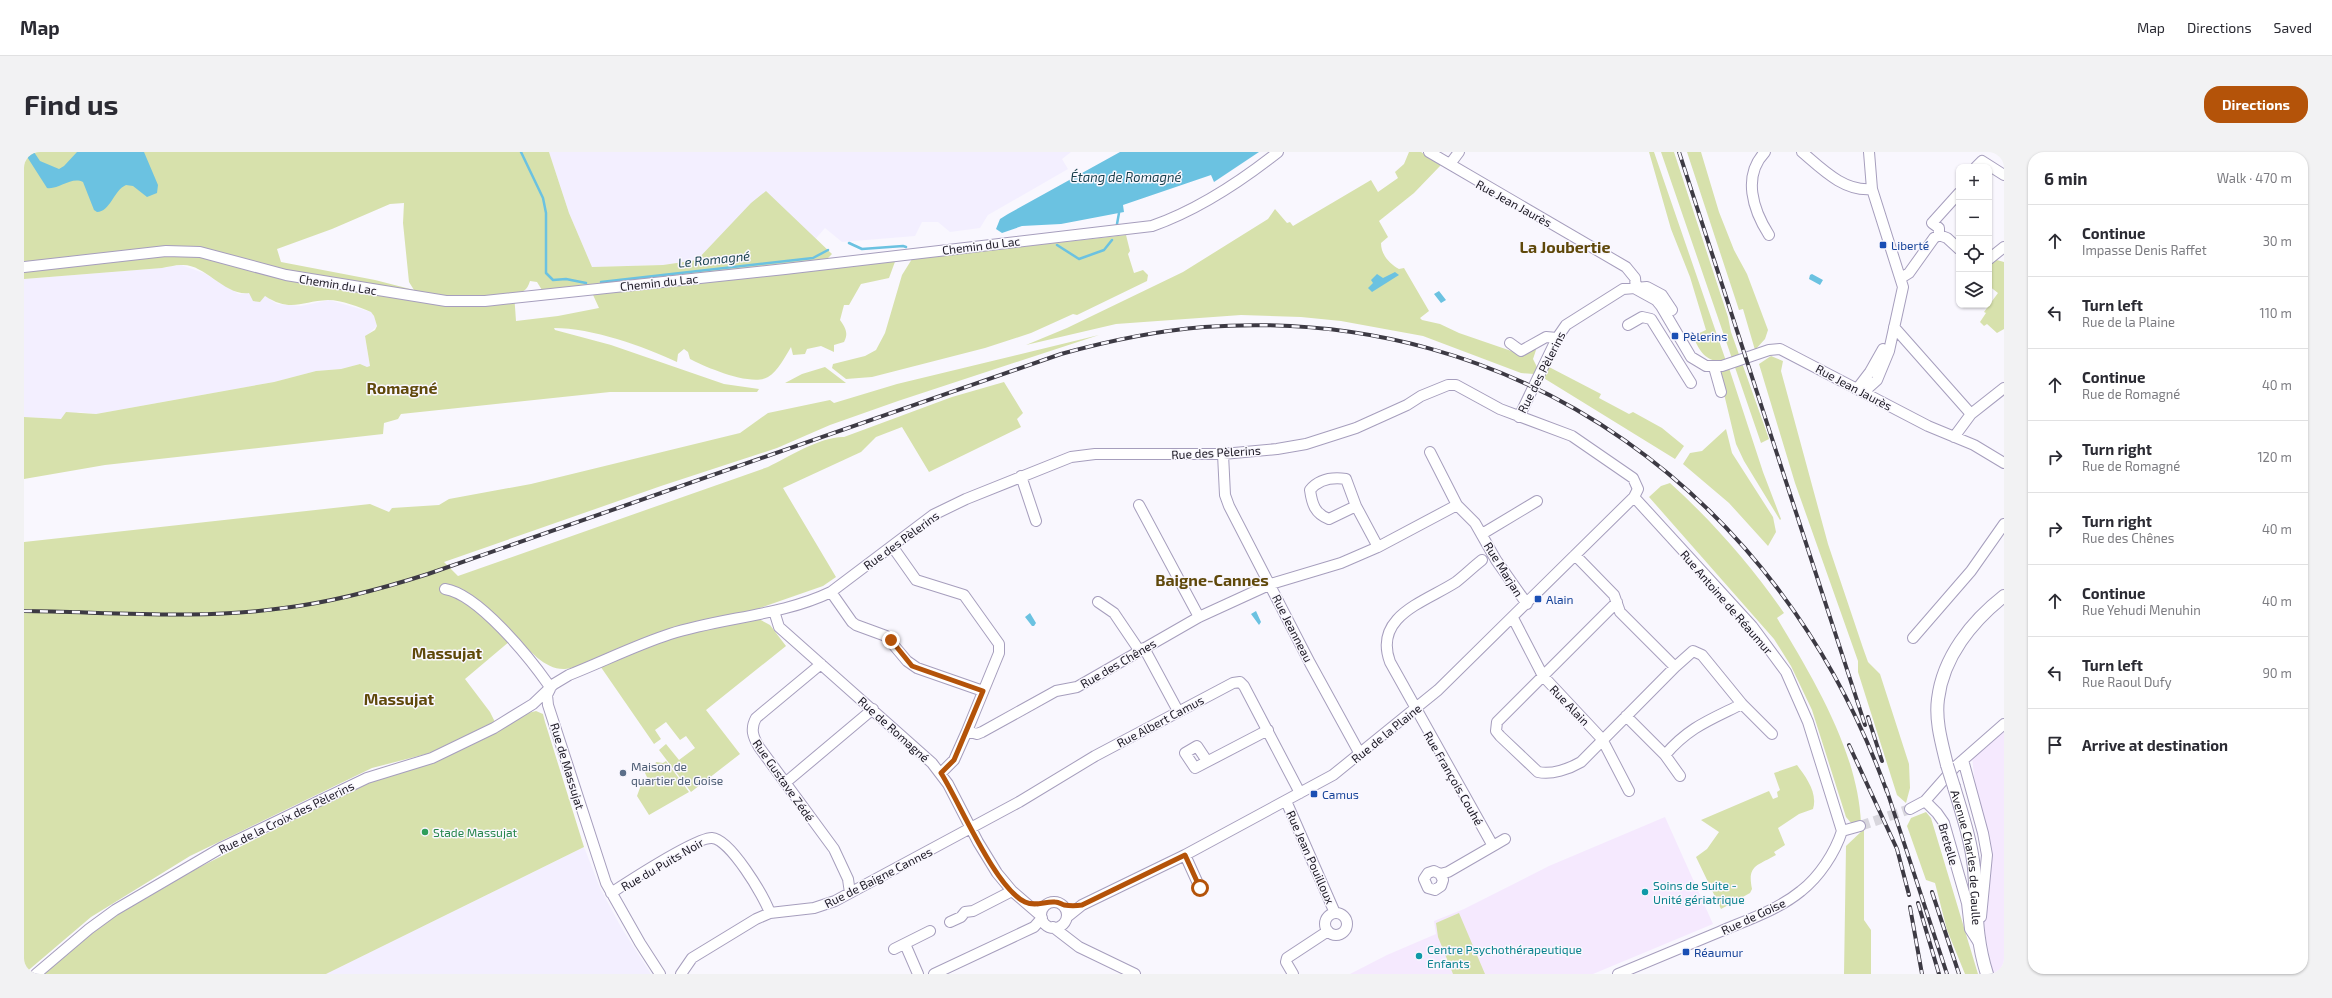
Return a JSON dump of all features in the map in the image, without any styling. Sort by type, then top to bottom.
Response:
[{"type":"main road","name":"Avenue Charles de Gaulle","points":[[1987,974],[1979,943],[1972,853],[1947,765],[1940,735],[1938,708],[1946,669],[1966,633],[1991,606],[2004,596]]},
{"type":"street","name":"Chemin du Lac","points":[[24,267],[166,251],[200,252],[286,275],[446,300],[485,301],[785,269],[1152,226],[1184,212],[1228,187],[1278,152]]},
{"type":"street","name":"Rue Jean Jaurès","points":[[1429,152],[1444,158],[1475,181],[1626,267],[1635,278],[1636,289]]},
{"type":"street","points":[[1444,158],[1459,152]]},
{"type":"street","points":[[1765,152],[1756,163],[1751,184],[1760,221],[1769,235]]},
{"type":"street","points":[[1802,152],[1845,184],[1862,189],[1872,189]]},
{"type":"street","points":[[1859,390],[1872,385],[1879,374],[1889,351],[1902,294],[1901,278],[1872,189],[1869,152]]},
{"type":"street","points":[[1992,167],[2004,175]]},
{"type":"street","points":[[1939,235],[1939,228],[1932,223],[1956,196]]},
{"type":"street","points":[[1901,278],[1909,273],[1934,238],[1939,235]]},
{"type":"street","points":[[1939,235],[1947,238],[1956,246]]},
{"type":"street","points":[[1992,257],[2004,247]]},
{"type":"street","points":[[1636,289],[1647,287],[1662,295],[1687,343],[1699,362],[1706,366],[1714,367],[1721,392]]},
{"type":"street","name":"Rue des Pèlerins","points":[[550,688],[569,675],[670,634],[774,611],[831,592],[940,512],[1022,476],[1083,454],[1223,454],[1299,445],[1356,428],[1396,410],[1420,396],[1448,385],[1456,385],[1520,417],[1557,338],[1566,325],[1618,292],[1636,289]]},
{"type":"street","points":[[1628,325],[1642,317],[1649,317],[1691,383]]},
{"type":"street","points":[[1859,390],[1877,362],[1894,327]]},
{"type":"street","points":[[1894,327],[1971,414]]},
{"type":"street","points":[[1510,343],[1521,351],[1546,337],[1557,338]]},
{"type":"street","points":[[1672,351],[1687,343]]},
{"type":"street","name":"Rue Jean Jaurès","points":[[1714,367],[1728,365],[1769,350],[1780,349],[1928,426],[1974,445],[2004,463]]},
{"type":"street","points":[[1879,374],[1878,387],[1883,402]]},
{"type":"street","points":[[1954,437],[1971,414],[2004,388]]},
{"type":"street","name":"Rue Antoine de Réaumur","points":[[1520,417],[1584,443],[1633,478],[1636,493],[1752,626],[1786,672],[1808,722],[1842,831]]},
{"type":"street","name":"Rue Marjan","points":[[1430,452],[1457,505],[1475,523],[1500,565],[1527,604]]},
{"type":"street","name":"Rue Jeanneau","points":[[1223,454],[1225,495],[1229,506],[1271,584],[1314,670],[1360,754]]},
{"type":"street","points":[[1022,476],[1036,521]]},
{"type":"street","points":[[1356,506],[1329,519],[1320,516],[1312,504],[1310,490],[1316,483],[1336,478],[1346,479],[1356,506],[1378,547]]},
{"type":"street","name":"Rue de la Plaine","points":[[1066,919],[1082,905],[1185,855],[1333,775],[1416,710],[1513,618],[1636,493]]},
{"type":"street","name":"Rue Marjan","points":[[1482,534],[1537,500]]},
{"type":"street","points":[[1139,505],[1199,617]]},
{"type":"street","name":"Rue des Chênes","points":[[967,731],[977,734],[982,732],[1056,691],[1078,687],[1141,649],[1199,617],[1271,584],[1342,563],[1378,547],[1457,505]]},
{"type":"street","points":[[1913,638],[1971,572],[2004,524]]},
{"type":"street","points":[[892,546],[916,580],[933,584],[966,598],[999,644],[999,653],[954,760],[941,773]]},
{"type":"street","points":[[1575,555],[1614,595],[1620,612],[1675,667]]},
{"type":"street","name":"Rue François Couhé","points":[[1482,560],[1456,581],[1398,617],[1388,633],[1386,653],[1416,710],[1493,846]]},
{"type":"street","points":[[445,589],[457,592],[479,607],[530,662],[550,688]]},
{"type":"street","points":[[831,592],[852,622],[856,625],[886,636],[912,666],[983,691]]},
{"type":"street","points":[[1098,602],[1114,613],[1141,649],[1178,711]]},
{"type":"street","points":[[1617,602],[1497,722],[1496,731],[1533,770],[1544,773],[1574,766],[1581,762],[1602,739],[1689,653],[1698,651],[1742,704],[1772,734]]},
{"type":"street","name":"Rue de Romagné","points":[[774,611],[779,626],[820,664],[873,709],[941,773],[986,855],[1012,891],[1042,917]]},
{"type":"street","name":"Rue Alain","points":[[1513,618],[1543,676],[1602,739],[1629,791]]},
{"type":"street","name":"Rue Gustave Zédé","points":[[820,664],[756,718],[752,724],[753,737],[838,854],[848,879],[850,893]]},
{"type":"street","name":"Rue Albert Camus","points":[[972,829],[1087,760],[1233,682],[1240,682],[1244,686],[1300,793]]},
{"type":"street","name":"Rue de Massujat","points":[[550,688],[547,695],[548,705],[591,840],[611,893],[660,974]]},
{"type":"street","name":"Rue de la Croix des Pèlerins","points":[[36,974],[89,929],[115,910],[221,848],[367,778],[432,758],[457,747],[503,724],[533,704],[550,688]]},
{"type":"street","points":[[1665,755],[1680,738],[1693,728],[1742,704]]},
{"type":"street","points":[[785,783],[873,709]]},
{"type":"street","points":[[1626,716],[1665,755],[1680,776]]},
{"type":"street","points":[[1910,809],[1925,801],[1963,760],[2004,724]]},
{"type":"street","points":[[1207,761],[1268,730]]},
{"type":"street","points":[[1963,760],[1983,833],[1987,855],[1979,943]]},
{"type":"street","name":"Rue Jean Pouilloux","points":[[1286,801],[1335,913],[1345,917],[1346,928],[1338,935],[1328,931],[1326,921],[1329,916],[1335,913]]},
{"type":"street","name":"Bretelle","points":[[1925,801],[1937,813],[1944,823],[1967,903],[1970,929],[1979,943]]},
{"type":"street","points":[[1842,831],[1860,826]]},
{"type":"street","name":"Rue de Baigne Cannes","points":[[681,974],[692,958],[756,919],[770,913],[819,907],[850,893],[972,829]]},
{"type":"street","name":"Rue de Goise","points":[[1618,974],[1761,914],[1794,896],[1808,885],[1821,869],[1836,845],[1842,831]]},
{"type":"street","name":"Rue du Puits Noir","points":[[611,893],[701,840],[712,838],[721,841],[730,848],[757,887],[770,913]]},
{"type":"street","points":[[1440,874],[1448,872],[1505,839]]},
{"type":"street","points":[[1185,855],[1200,888]]},
{"type":"street","points":[[950,922],[961,917],[965,912],[973,911],[1012,891]]},
{"type":"street","points":[[1025,902],[1036,904],[1056,902],[1063,905],[1066,919],[1073,937],[1087,950]]},
{"type":"street","points":[[1034,927],[1042,917],[1043,909],[1048,903]]},
{"type":"street","name":"Rue de la Plaine","points":[[1063,905],[1082,905]]},
{"type":"street","points":[[1042,917],[1051,927],[1069,940],[1135,974]]},
{"type":"street","points":[[934,974],[1034,927],[1060,926],[1066,919]]},
{"type":"street","points":[[1293,974],[1286,962],[1287,958],[1328,931]]},
{"type":"street","points":[[894,949],[930,932]]},
{"type":"street","points":[[905,944],[918,974]]},
{"type":"shaded area","points":[[549,152],[1071,152],[1062,159],[1068,169],[988,215],[980,228],[950,232],[938,222],[922,222],[915,236],[842,242],[825,228],[806,250],[663,265],[592,267],[569,213]]},
{"type":"shaded area","points":[[181,265],[204,273],[239,294],[249,293],[265,296],[277,304],[301,306],[329,300],[371,312],[377,326],[365,337],[370,366],[367,368],[360,364],[341,369],[316,371],[274,382],[96,414],[79,412],[61,419],[24,417],[24,279],[162,268]]},
{"type":"shaded area","points":[[2004,729],[2004,974],[1993,974],[1985,933],[1984,918],[1986,894],[1972,756]]},
{"type":"shaded area","points":[[1665,817],[1713,924],[1593,974],[1350,974],[1387,955],[1436,934],[1434,921],[1464,909],[1549,866]]},
{"type":"shaded area","points":[[584,847],[600,888],[621,927],[651,974],[326,974]]},
{"type":"green space","points":[[24,152],[549,152],[569,213],[592,267],[663,265],[697,260],[751,203],[766,191],[832,254],[825,261],[640,280],[638,290],[896,259],[889,278],[861,284],[849,305],[844,305],[840,320],[845,328],[846,336],[844,342],[834,345],[834,352],[821,346],[807,349],[805,354],[793,355],[791,347],[775,371],[768,377],[761,379],[751,380],[740,378],[706,367],[690,359],[688,352],[684,349],[678,354],[677,362],[617,339],[584,331],[554,328],[555,330],[611,345],[724,384],[759,389],[757,392],[610,392],[401,414],[398,419],[384,423],[383,434],[105,465],[24,479],[24,417],[61,419],[66,412],[96,414],[274,382],[316,371],[341,369],[360,364],[367,367],[370,366],[365,336],[375,330],[377,326],[371,312],[339,301],[328,300],[290,305],[282,304],[265,296],[260,302],[253,301],[249,293],[240,293],[231,290],[198,269],[190,266],[179,265],[162,268],[24,279]],"holes":[[[404,203],[403,223],[409,282],[414,290],[375,280],[281,262],[277,249],[332,229],[390,204]],[[530,281],[537,282],[542,290],[589,286],[599,308],[558,316],[516,321],[514,293],[524,290],[528,287]]]},
{"type":"green space","points":[[1409,152],[1421,152],[1441,165],[1414,193],[1379,221],[1388,237],[1381,243],[1384,255],[1389,262],[1399,269],[1404,268],[1429,311],[1420,318],[1422,320],[1440,324],[1459,333],[1520,354],[1535,348],[1536,350],[1533,359],[1537,367],[1534,374],[1521,373],[1423,336],[1341,321],[1301,317],[1241,315],[1116,324],[1026,345],[1067,328],[1183,272],[1268,219],[1275,209],[1287,223],[1290,222],[1293,226],[1371,180],[1378,192],[1398,178],[1395,172],[1404,164]]},
{"type":"green space","points":[[1649,152],[1654,152],[1726,361],[1714,360],[1705,356],[1698,347],[1693,336],[1706,330],[1690,277],[1671,229]]},
{"type":"green space","points":[[1661,152],[1674,152],[1728,317],[1731,332],[1769,439],[1761,443]]},
{"type":"green space","points":[[1687,152],[1701,152],[1719,212],[1734,250],[1747,274],[1768,330],[1765,339],[1755,350],[1743,309],[1739,310]]},
{"type":"green space","points":[[1126,235],[1130,251],[1128,254],[1134,273],[1143,270],[1148,275],[1147,281],[1077,315],[1073,314],[1031,333],[985,348],[872,377],[846,379],[832,368],[833,364],[865,356],[876,350],[885,333],[902,275],[912,259]]},
{"type":"green space","points":[[1992,260],[2004,262],[2004,329],[1997,333],[1987,324],[1984,326],[1980,322],[1986,313],[1984,312],[1987,308],[1992,308],[1992,301],[1998,293],[1992,288]]},
{"type":"green space","points":[[1099,335],[898,401],[830,425],[777,448],[661,486],[444,562],[458,576],[768,467],[816,443],[844,437],[952,397],[1004,382],[1023,413],[1017,419],[1021,427],[929,472],[902,427],[876,437],[861,452],[783,488],[836,577],[823,586],[757,609],[759,619],[770,625],[786,646],[706,710],[740,754],[691,792],[659,750],[666,744],[679,760],[695,748],[686,736],[680,740],[666,722],[655,730],[661,739],[654,744],[596,660],[577,667],[565,669],[551,666],[538,658],[516,636],[465,679],[490,712],[495,722],[430,753],[372,768],[190,856],[91,917],[24,974],[24,542],[370,504],[389,512],[392,508],[439,505],[449,499],[531,484],[740,433],[768,413],[830,400],[834,403],[897,384]]},
{"type":"green space","points":[[1771,356],[1783,361],[1781,371],[1828,544],[1868,662],[1880,674],[1909,764],[1910,788],[1906,803],[1897,795],[1858,672],[1858,661],[1795,483],[1759,364]]},
{"type":"green space","points":[[825,367],[846,383],[785,383],[802,374]]},
{"type":"green space","points":[[1549,367],[1601,394],[1599,398],[1629,414],[1633,412],[1662,428],[1684,446],[1675,459],[1542,377]]},
{"type":"green space","points":[[1729,368],[1763,472],[1781,519],[1780,520],[1744,461],[1736,444],[1719,373]]},
{"type":"green space","points":[[1726,429],[1732,453],[1773,517],[1776,532],[1768,546],[1729,503],[1683,464],[1690,453],[1702,451]]},
{"type":"green space","points":[[1670,483],[1731,545],[1745,561],[1784,613],[1777,618],[1819,691],[1843,743],[1852,769],[1858,796],[1861,823],[1852,824],[1846,817],[1812,710],[1791,666],[1774,639],[1649,497],[1661,486]]},
{"type":"green space","name":"Stade Massujat","points":[[536,711],[543,714],[584,847],[326,974],[43,974],[88,935],[119,913],[182,876],[367,783],[528,713]]},
{"type":"green space","points":[[666,761],[689,792],[649,815],[637,796],[642,782],[648,779],[645,773],[649,765],[654,767],[656,762],[663,763]]},
{"type":"green space","points":[[1797,765],[1813,791],[1813,809],[1799,814],[1778,828],[1785,845],[1774,852],[1776,855],[1759,864],[1752,871],[1752,889],[1750,893],[1721,909],[1696,857],[1707,849],[1719,832],[1701,820],[1769,791],[1773,799],[1778,797],[1777,792],[1780,790],[1774,773]]},
{"type":"green space","points":[[1926,812],[1931,818],[1978,974],[1965,974],[1947,930],[1935,883],[1926,880],[1907,826],[1911,818]]},
{"type":"green space","points":[[1864,829],[1864,920],[1871,930],[1871,974],[1844,974],[1846,846]]},
{"type":"green space","points":[[1459,913],[1485,974],[1453,974],[1438,937],[1436,923]]},
{"type":"water","points":[[24,152],[34,152],[40,161],[59,169],[64,166],[77,152],[144,152],[158,185],[157,193],[147,197],[133,186],[126,185],[118,191],[109,205],[97,212],[94,210],[83,182],[74,181],[56,187],[47,188]]},
{"type":"water","name":"Étang de Romagné","points":[[1120,152],[1259,152],[1214,182],[1211,175],[1123,205],[1124,212],[1061,224],[1022,226],[1002,233],[996,229],[1000,219],[1008,214]]},
{"type":"water","points":[[1395,272],[1399,275],[1372,292],[1368,288],[1373,283],[1371,280],[1377,274],[1383,278]]},
{"type":"water","points":[[1812,274],[1823,280],[1820,285],[1809,279],[1810,275]]},
{"type":"water","points":[[1439,291],[1446,300],[1441,303],[1434,294]]},
{"type":"water","points":[[1256,611],[1261,622],[1259,625],[1251,614]]},
{"type":"water","points":[[1030,613],[1036,623],[1034,626],[1032,626],[1025,617]]},
{"type":"waterway","name":"Le Romagné","points":[[521,152],[543,198],[546,213],[546,273],[553,280],[566,279],[586,283]]},
{"type":"waterway","name":"Le Romagné","points":[[1117,224],[1119,213]]},
{"type":"waterway","name":"Le Romagné","points":[[1057,245],[1079,259],[1104,250],[1112,240]]},
{"type":"waterway","name":"Le Romagné","points":[[849,243],[862,249],[906,247]]},
{"type":"waterway","name":"Le Romagné","points":[[601,282],[813,258],[828,250]]},
{"type":"tunnel","points":[[1860,826],[1910,809]]},
{"type":"railway","points":[[1679,152],[1865,725]]},
{"type":"railway","points":[[24,611],[219,614],[252,612],[339,599],[428,574],[1061,354],[1132,337],[1204,327],[1320,328],[1430,349],[1532,387],[1625,441],[1708,510],[1780,592],[1840,687],[1887,792]]},
{"type":"railway","points":[[1868,717],[1882,761]]},
{"type":"railway","points":[[1849,745],[1897,849],[1909,895]]},
{"type":"railway","points":[[1886,788],[1947,974]]},
{"type":"railway","points":[[1932,892],[1959,974]]},
{"type":"railway","points":[[1918,903],[1939,974]]},
{"type":"railway","points":[[1910,907],[1922,974]]},
{"type":"place","name":"Liberté","points":[[1883,245]]},
{"type":"place","name":"Pèlerins","points":[[1675,336]]},
{"type":"place","name":"Alain","points":[[1538,599]]},
{"type":"place","name":"Maison de quartier de Goise","points":[[623,773]]},
{"type":"place","name":"Camus","points":[[1314,794]]},
{"type":"place","name":"Stade Massujat","points":[[425,832]]},
{"type":"place","name":"Soins de Suite - Unité gériatrique","points":[[1645,892]]},
{"type":"place","name":"Réaumur","points":[[1686,952]]},
{"type":"place","name":"Centre Psychothérapeutique Enfants","points":[[1419,956]]},
{"type":"district","name":"La Joubertie","points":[[1565,246]]},
{"type":"district","name":"Romagné","points":[[402,387]]},
{"type":"district","name":"Baigne-Cannes","points":[[1212,579]]},
{"type":"district","name":"Massujat","points":[[447,652]]},
{"type":"district","name":"Massujat","points":[[399,698]]},
{"type":"route","points":[[891,640],[912,666],[983,691],[954,760],[941,773],[978,842],[997,873],[1020,898],[1025,902],[1036,904],[1056,902],[1070,906],[1082,905],[1185,855],[1200,888]]}]
